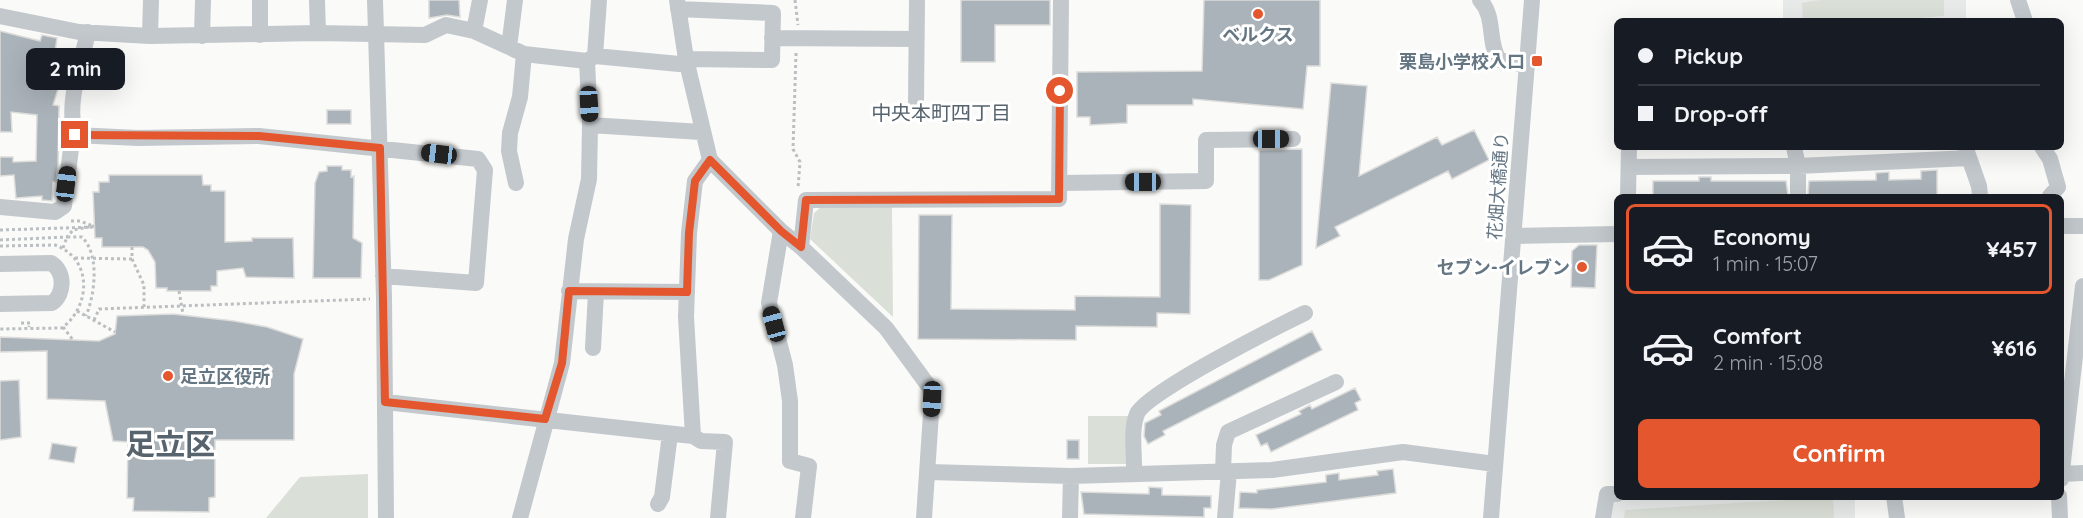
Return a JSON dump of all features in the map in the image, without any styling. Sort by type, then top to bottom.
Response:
[{"type":"street","points":[[150,36],[151,0]]},
{"type":"street","points":[[202,36],[203,0]]},
{"type":"street","points":[[260,0],[260,35]]},
{"type":"street","points":[[317,0],[318,33]]},
{"type":"street","points":[[375,0],[383,276],[386,518]]},
{"type":"street","points":[[474,31],[480,0]]},
{"type":"street","points":[[515,0],[520,97],[510,133],[509,151],[516,183]]},
{"type":"street","points":[[520,518],[562,363],[569,291],[589,179],[591,59],[599,0]]},
{"type":"street","points":[[916,102],[917,0]]},
{"type":"street","points":[[801,247],[806,200],[1059,199],[1061,0]]},
{"type":"street","points":[[1480,0],[1488,12],[1491,42],[1499,60],[1527,65]]},
{"type":"street","name":"花畑大橋通り","points":[[1491,518],[1532,0]]},
{"type":"street","points":[[2018,0],[2024,18]]},
{"type":"street","points":[[0,16],[88,32],[150,36],[318,33],[425,35],[446,25],[474,31],[516,50],[591,59],[679,64],[686,59],[772,60],[773,13],[678,4],[686,59],[701,132],[710,160],[781,231],[801,247],[886,328],[930,388],[932,399],[924,518]]},
{"type":"street","points":[[0,207],[55,212],[64,206],[72,140],[75,135],[72,121],[73,101],[88,32]]},
{"type":"street","points":[[772,38],[916,39]]},
{"type":"street","points":[[591,125],[701,132]]},
{"type":"street","points":[[75,135],[259,136],[478,159],[485,170],[476,283],[383,276]]},
{"type":"street","points":[[1060,183],[1206,181],[1206,140],[1293,139]]},
{"type":"street","points":[[1628,194],[1629,150]]},
{"type":"street","points":[[1795,150],[1798,166],[1798,194]]},
{"type":"street","points":[[2044,150],[2050,159],[2058,187],[2052,194]]},
{"type":"street","points":[[1629,167],[1798,166],[1968,152],[1980,194]]},
{"type":"street","points":[[693,436],[686,317],[689,233],[695,181],[710,160]]},
{"type":"street","points":[[2064,226],[2083,226]]},
{"type":"street","points":[[781,231],[769,303],[785,364],[790,400],[790,461],[809,466],[803,518]]},
{"type":"street","points":[[1514,236],[1614,234]]},
{"type":"street","points":[[0,264],[51,263],[59,270],[62,284],[60,295],[52,303],[0,304]]},
{"type":"street","points":[[2064,450],[2083,286]]},
{"type":"street","points":[[569,291],[687,292]]},
{"type":"street","points":[[592,348],[596,292]]},
{"type":"street","points":[[1134,474],[1135,421],[1144,405],[1218,357],[1305,313]]},
{"type":"street","points":[[1225,518],[1224,445],[1228,432],[1336,382]]},
{"type":"street","points":[[385,402],[693,436],[701,441],[725,442],[718,518]]},
{"type":"street","points":[[658,504],[662,497],[670,435]]},
{"type":"street","points":[[928,472],[1071,476],[1226,472],[1272,470],[1403,452],[1495,464]]},
{"type":"street","points":[[2064,476],[2083,473]]},
{"type":"street","points":[[1071,476],[1071,518]]},
{"type":"street","points":[[1603,518],[1607,494],[1614,494]]},
{"type":"street","points":[[1894,500],[1898,518]]},
{"type":"street","points":[[2060,500],[2060,518]]},
{"type":"path","points":[[795,0],[797,38],[794,149],[800,162],[798,194],[806,200]]},
{"type":"path","points":[[0,230],[94,227],[73,230],[67,237],[63,248]]},
{"type":"path","points":[[50,238],[50,247]]},
{"type":"path","points":[[0,240],[84,238],[91,258],[94,286],[93,300],[86,316]]},
{"type":"path","points":[[21,239],[21,248]]},
{"type":"path","points":[[132,247],[132,259],[144,285],[144,308]]},
{"type":"path","points":[[71,264],[76,259],[132,259]]},
{"type":"path","points":[[179,291],[183,314]]},
{"type":"path","points":[[94,320],[99,309],[374,299]]},
{"type":"path","points":[[75,312],[115,332]]},
{"type":"path","points":[[14,329],[30,327],[30,323],[21,322]]},
{"type":"path","points":[[63,327],[73,340]]},
{"type":"shaded area","points":[[1783,0],[1966,0],[1966,18],[1783,18]]},
{"type":"shaded area","points":[[1820,0],[1944,0],[1944,16],[1803,18],[1802,3]]},
{"type":"shaded area","points":[[821,207],[892,207],[893,317],[810,239],[814,213]]},
{"type":"shaded area","points":[[1088,416],[1130,416],[1130,464],[1088,464]]},
{"type":"shaded area","points":[[368,474],[368,518],[266,518],[300,477]]},
{"type":"shaded area","points":[[1611,498],[1614,500],[1855,500],[1855,518],[1608,518]]},
{"type":"shaded area","points":[[1785,500],[1833,500],[1834,518],[1624,518],[1625,510]]},
{"type":"building","points":[[429,0],[459,0],[460,17],[447,15],[429,18]]},
{"type":"building","points":[[961,0],[1050,0],[1050,25],[995,25],[995,62],[961,62]]},
{"type":"building","points":[[1204,0],[1320,0],[1320,66],[1307,66],[1303,109],[1193,99],[1193,105],[1127,105],[1127,123],[1090,125],[1090,117],[1077,117],[1077,72],[1202,71]]},
{"type":"building","points":[[0,31],[40,41],[42,35],[57,38],[50,83],[59,86],[53,105],[59,106],[58,164],[56,182],[53,182],[52,201],[42,200],[42,196],[16,198],[14,175],[0,176],[0,157],[13,157],[13,162],[36,161],[37,115],[11,112],[12,132],[0,132]]},
{"type":"building","points":[[1331,83],[1367,86],[1359,176],[1437,137],[1442,145],[1474,130],[1489,160],[1452,179],[1448,171],[1335,227],[1340,236],[1316,248]]},
{"type":"building","points":[[327,110],[351,110],[351,124],[327,124]]},
{"type":"building","points":[[1302,149],[1302,265],[1269,280],[1259,280],[1259,150]]},
{"type":"building","points":[[327,166],[342,166],[342,170],[351,170],[351,177],[354,176],[353,238],[362,243],[361,278],[313,278],[315,183],[319,172],[327,171]]},
{"type":"building","points":[[1937,170],[1937,194],[1808,194],[1809,181],[1876,180],[1876,173],[1889,172],[1889,180],[1921,179],[1921,171]]},
{"type":"building","points":[[109,175],[202,175],[203,185],[211,185],[211,191],[225,191],[225,242],[252,241],[252,238],[293,238],[294,278],[246,277],[243,268],[217,271],[217,286],[211,286],[211,291],[167,291],[167,288],[156,288],[155,262],[148,250],[143,247],[102,247],[102,238],[95,238],[93,192],[99,192],[99,182],[109,182]]},
{"type":"building","points":[[1699,177],[1711,177],[1711,181],[1786,181],[1788,194],[1653,194],[1653,181],[1699,181]]},
{"type":"building","points":[[1160,204],[1191,205],[1190,314],[1157,313],[1157,327],[1076,326],[1076,340],[918,339],[919,215],[952,215],[951,309],[1075,310],[1075,296],[1160,297]]},
{"type":"building","points":[[1579,245],[1597,245],[1595,288],[1571,287],[1572,251]]},
{"type":"building","points":[[173,314],[267,327],[303,339],[294,374],[294,440],[215,440],[215,497],[209,498],[209,512],[133,511],[134,498],[127,498],[128,442],[113,441],[105,401],[47,399],[47,351],[0,352],[0,337],[99,341],[115,334],[117,316]]},
{"type":"building","points":[[1312,331],[1322,350],[1163,431],[1165,435],[1148,444],[1144,436],[1145,423],[1161,415],[1159,411]]},
{"type":"building","points":[[19,380],[21,437],[0,440],[0,381]]},
{"type":"building","points":[[1355,388],[1361,400],[1355,403],[1358,410],[1271,452],[1267,443],[1261,446],[1256,435],[1301,414],[1299,411],[1310,405],[1312,409]]},
{"type":"building","points":[[1067,440],[1079,440],[1079,459],[1067,459]]},
{"type":"building","points":[[52,443],[77,447],[74,463],[49,459]]},
{"type":"building","points":[[1393,469],[1396,493],[1272,509],[1239,508],[1240,492],[1257,493],[1257,490],[1326,482],[1326,475],[1339,473],[1339,480],[1378,475],[1377,471]]},
{"type":"building","points":[[1149,487],[1162,488],[1162,495],[1211,496],[1211,508],[1204,508],[1204,517],[1084,514],[1081,492],[1149,494]]},
{"type":"place","name":"ベルクス","points":[[1258,14]]},
{"type":"place","name":"栗島小学校入口","points":[[1537,61]]},
{"type":"place","name":"セブン-イレブン","points":[[1582,267]]},
{"type":"place","name":"足立区役所","points":[[168,376]]},
{"type":"district","name":"中央本町四丁目","points":[[941,112]]},
{"type":"district","name":"足立区","points":[[170,444]]},
{"type":"route","points":[[75,135],[138,138],[259,136],[380,148],[385,402],[545,419],[562,363],[569,291],[687,292],[689,233],[695,181],[710,160],[781,231],[801,247],[806,200],[1059,199],[1060,91]]}]
